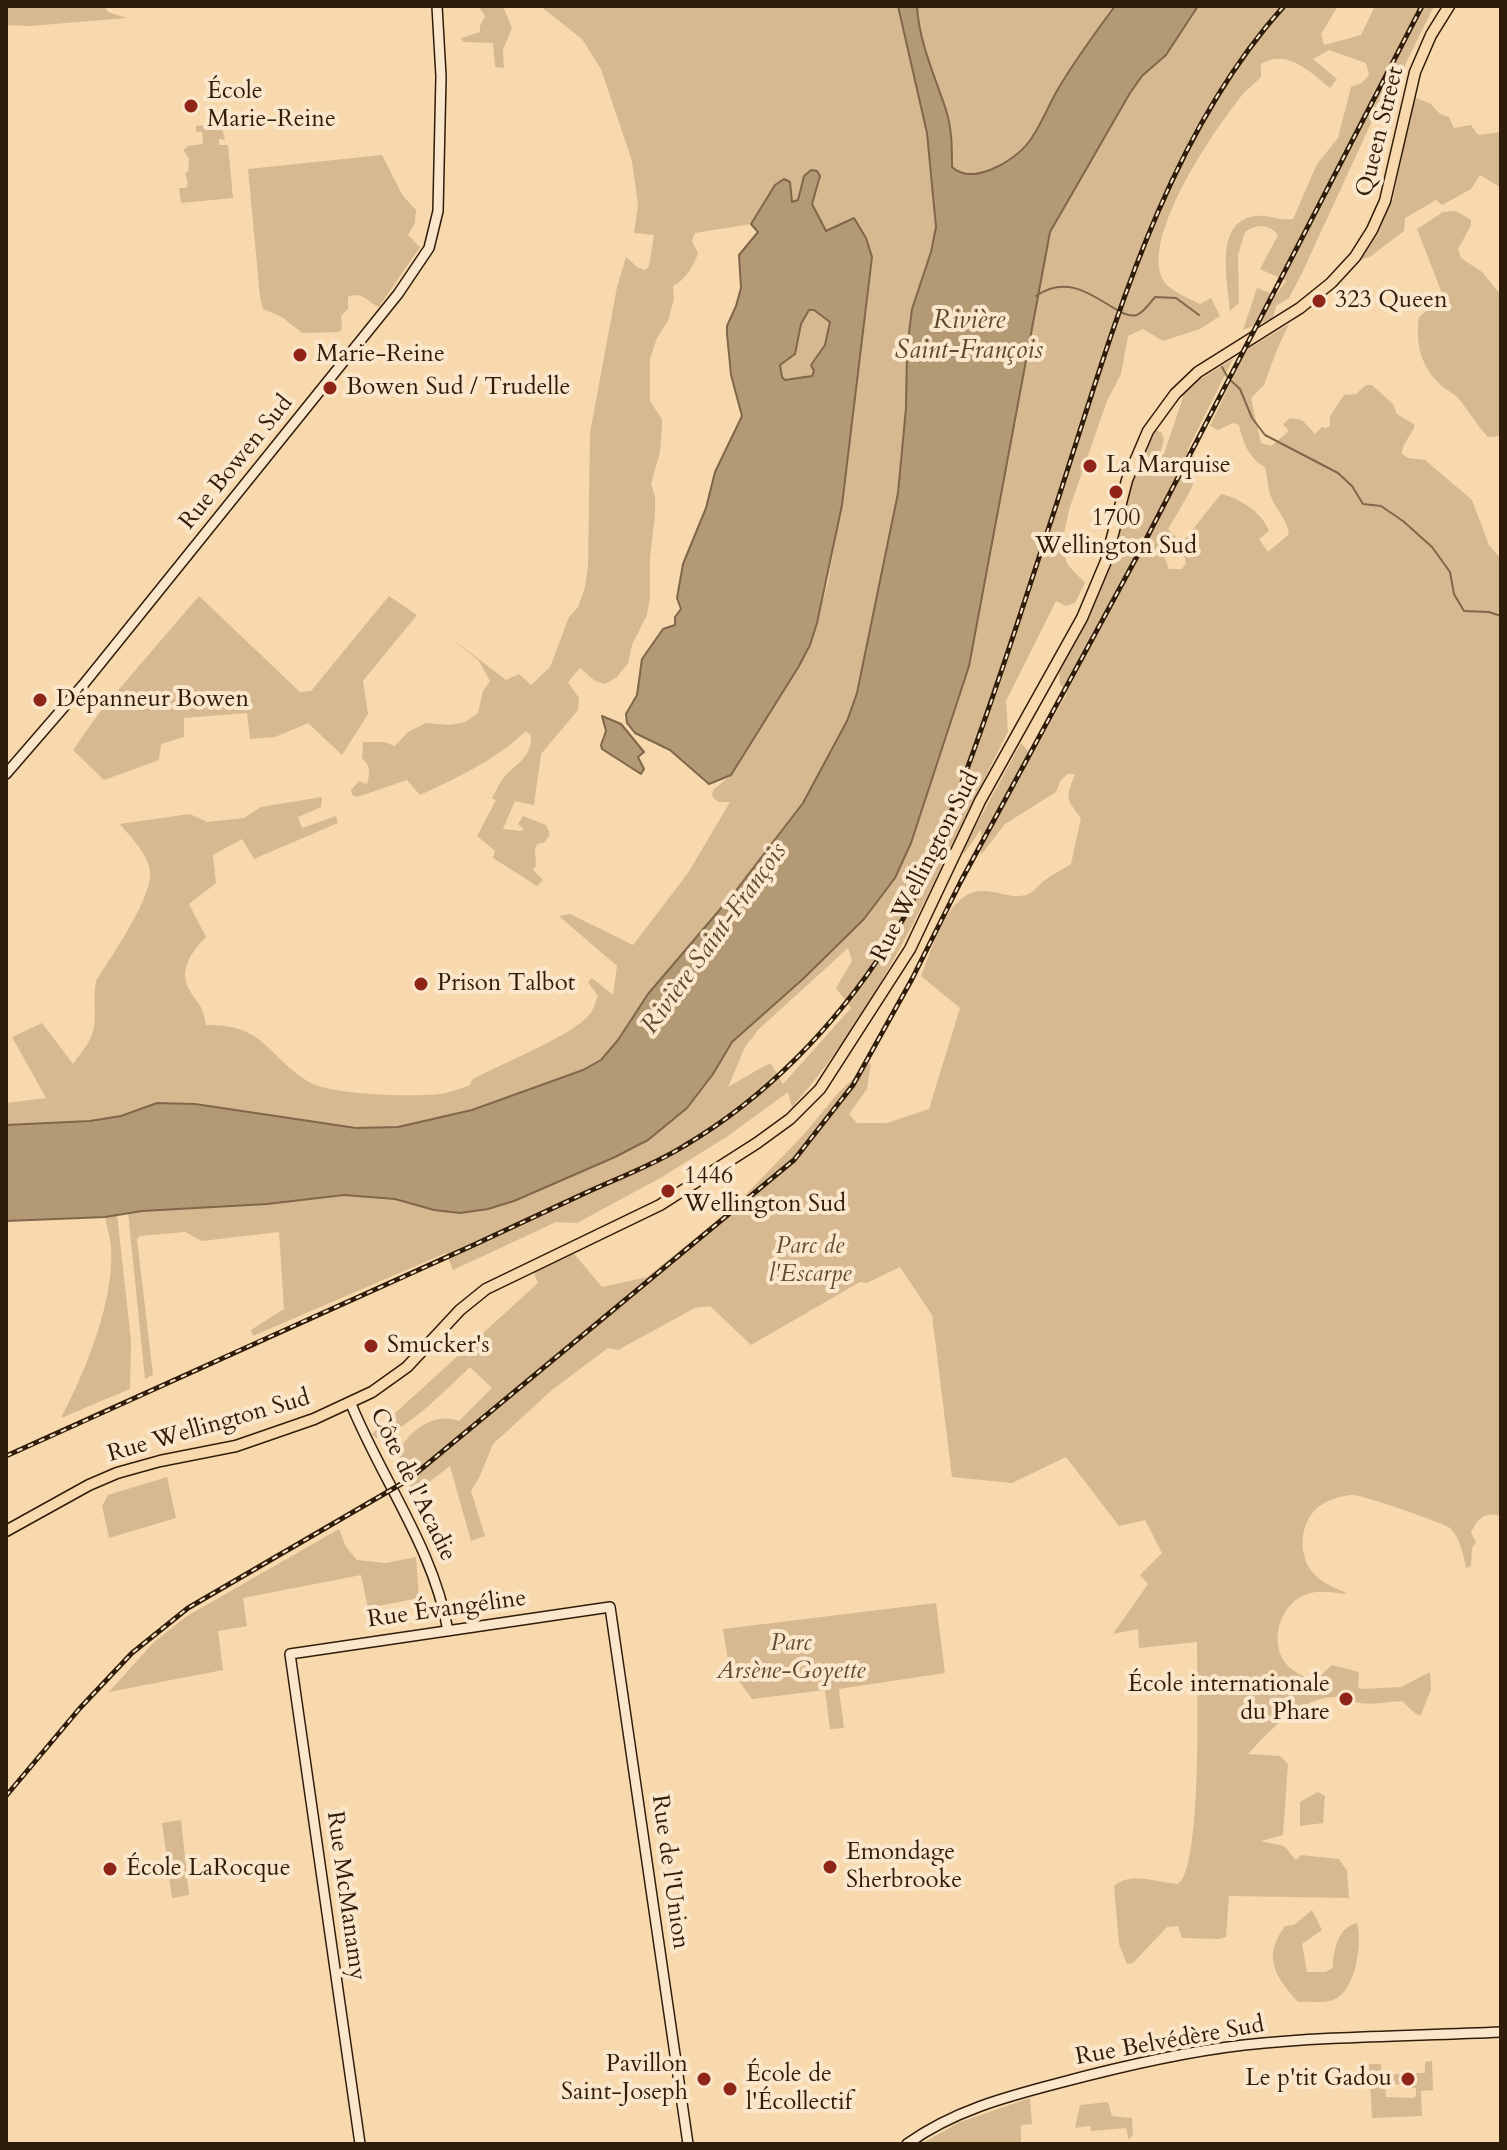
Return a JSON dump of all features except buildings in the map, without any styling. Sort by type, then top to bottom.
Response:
[{"type":"main road","name":"Queen Street","points":[[1348,265],[1372,230],[1385,201],[1415,72],[1431,35],[1449,6]]},
{"type":"main road","name":"Rue Wellington Sud","points":[[6,1531],[117,1473],[236,1446],[351,1404],[400,1373],[460,1310],[486,1289],[660,1205],[790,1119],[820,1089],[910,949],[970,820],[1082,618],[1106,561],[1132,466],[1157,417],[1198,372],[1300,308],[1348,265]]},
{"type":"street","name":"Rue Bowen Sud","points":[[6,774],[142,613],[423,260],[433,237],[440,201],[441,67],[437,6]]},
{"type":"street","name":"Côte de l'Acadie","points":[[351,1404],[427,1559],[441,1596],[448,1631]]},
{"type":"street","name":"Rue Évangéline","points":[[290,1654],[610,1607]]},
{"type":"street","name":"Rue de l'Union","points":[[610,1607],[688,2144]]},
{"type":"street","name":"Rue McManamy","points":[[290,1654],[360,2144]]},
{"type":"street","name":"Rue Belvédère Sud","points":[[907,2144],[951,2117],[990,2102],[1086,2076],[1212,2051],[1271,2043],[1501,2032]]},
{"type":"green space","points":[[6,6],[104,6],[108,12],[127,18],[6,25]]},
{"type":"green space","points":[[478,6],[503,6],[512,28],[503,50],[504,68],[495,67],[493,43],[463,42],[461,38],[480,32],[485,16]]},
{"type":"green space","points":[[540,6],[898,6],[927,133],[936,227],[907,349],[906,408],[898,493],[857,693],[847,721],[803,803],[734,893],[648,994],[601,1060],[583,1070],[472,1110],[398,1127],[356,1128],[195,1104],[157,1103],[121,1116],[90,1121],[6,1125],[6,1103],[46,1098],[12,1037],[42,1023],[73,1064],[92,1035],[96,981],[130,927],[145,896],[150,871],[146,858],[120,824],[190,814],[207,822],[244,818],[261,807],[322,797],[321,807],[298,817],[302,828],[336,816],[338,823],[254,859],[242,839],[213,855],[216,883],[189,904],[206,937],[192,954],[185,974],[206,1025],[226,1026],[254,1036],[311,1083],[338,1090],[377,1094],[446,1093],[470,1085],[472,1080],[568,1032],[593,1010],[598,996],[588,982],[592,978],[613,995],[617,966],[559,916],[570,914],[633,945],[688,873],[730,802],[718,802],[712,796],[713,790],[731,775],[810,645],[828,582],[846,476],[870,277],[826,231],[812,204],[820,177],[817,171],[811,170],[801,185],[798,200],[791,202],[790,182],[784,179],[775,185],[751,224],[695,233],[692,241],[698,253],[696,258],[685,276],[673,286],[674,299],[668,321],[657,338],[650,359],[650,401],[662,419],[662,427],[660,452],[651,484],[655,496],[655,515],[647,615],[632,645],[628,663],[617,677],[605,684],[595,681],[580,668],[568,682],[579,698],[578,710],[541,754],[534,805],[515,801],[503,829],[522,831],[524,829],[518,824],[523,816],[546,825],[550,834],[545,842],[537,844],[533,870],[543,880],[537,886],[493,858],[495,851],[477,836],[496,800],[492,798],[501,782],[529,750],[531,736],[526,731],[489,759],[420,795],[407,780],[357,797],[352,795],[351,790],[359,781],[367,784],[368,780],[368,767],[362,758],[363,742],[384,742],[395,746],[408,732],[426,723],[450,725],[465,722],[478,713],[483,691],[490,681],[479,661],[451,638],[506,680],[519,674],[531,685],[550,667],[569,617],[578,607],[585,587],[590,433],[617,287],[626,257],[637,267],[645,270],[649,266],[654,235],[634,233],[638,206],[632,161],[601,69],[582,39]]},
{"type":"green space","points":[[917,6],[1115,6],[1061,83],[1028,143],[1003,164],[970,174],[952,167],[948,117],[924,46]]},
{"type":"green space","points":[[1198,6],[1338,6],[1321,34],[1324,45],[1361,35],[1375,6],[1434,6],[1406,63],[1395,100],[1382,106],[1373,119],[1289,298],[1276,306],[1273,318],[1243,330],[1257,288],[1276,295],[1286,281],[1260,269],[1278,235],[1266,227],[1249,229],[1245,232],[1238,255],[1239,303],[1230,311],[1226,255],[1233,229],[1255,216],[1293,219],[1317,164],[1338,138],[1351,87],[1362,83],[1369,75],[1366,63],[1329,50],[1313,59],[1337,79],[1330,88],[1289,60],[1271,60],[1261,64],[1261,77],[1239,99],[1196,162],[1168,219],[1160,246],[1159,269],[1168,286],[1179,293],[1200,304],[1211,298],[1220,316],[1200,329],[1163,341],[1143,329],[1128,336],[1121,374],[1107,401],[1069,510],[1061,548],[1068,565],[1085,583],[1075,603],[1066,606],[1056,601],[1006,701],[1008,732],[912,927],[857,1021],[826,1065],[792,1107],[788,1092],[728,1136],[662,1177],[577,1223],[556,1222],[453,1270],[446,1253],[253,1336],[251,1330],[284,1309],[279,1232],[202,1241],[185,1232],[140,1236],[137,1239],[153,1375],[145,1379],[128,1212],[267,1204],[344,1195],[395,1199],[434,1210],[460,1213],[488,1209],[713,1074],[732,1042],[803,979],[895,878],[911,843],[969,666],[1050,232],[1130,93],[1142,76],[1166,55]],"holes":[[[848,948],[852,961],[836,988],[851,1008],[783,1084],[771,1064],[728,1087],[745,1047],[759,1029]]]},
{"type":"green space","points":[[1414,97],[1449,117],[1454,128],[1471,125],[1478,135],[1501,132],[1501,188],[1480,175],[1471,189],[1442,205],[1436,200],[1405,218],[1404,231],[1371,256],[1359,261],[1378,234],[1393,199]]},
{"type":"green space","points":[[217,124],[218,131],[222,127],[225,140],[219,139],[219,145],[228,145],[233,198],[181,203],[179,188],[186,188],[188,184],[185,173],[188,172],[189,159],[183,149],[203,144],[202,132],[196,132],[196,126]]},
{"type":"green space","points":[[382,155],[403,196],[416,210],[415,223],[408,235],[420,247],[379,307],[362,296],[348,297],[348,309],[341,316],[342,328],[339,332],[302,333],[282,317],[263,309],[248,169]]},
{"type":"green space","points":[[1456,211],[1471,220],[1458,249],[1461,258],[1482,272],[1501,295],[1501,436],[1488,437],[1457,397],[1435,379],[1424,363],[1419,346],[1419,317],[1443,296],[1417,229],[1443,212]]},
{"type":"green space","points":[[809,310],[814,310],[830,322],[825,345],[811,365],[814,371],[812,376],[785,380],[780,365],[795,354],[801,324]]},
{"type":"green space","name":"Parc de l'Escarpe","points":[[1289,324],[1264,385],[1251,398],[1261,443],[1271,446],[1289,431],[1283,424],[1290,418],[1302,420],[1315,434],[1322,427],[1330,426],[1330,416],[1344,395],[1356,394],[1366,385],[1372,385],[1393,404],[1397,414],[1415,425],[1402,454],[1425,460],[1472,500],[1489,545],[1501,559],[1501,1516],[1486,1515],[1476,1523],[1471,1533],[1476,1542],[1472,1548],[1471,1566],[1466,1568],[1459,1541],[1450,1528],[1418,1515],[1351,1495],[1328,1501],[1314,1512],[1304,1529],[1305,1559],[1319,1579],[1348,1594],[1309,1593],[1289,1607],[1283,1615],[1278,1633],[1284,1661],[1309,1680],[1318,1678],[1332,1665],[1359,1672],[1358,1687],[1362,1689],[1401,1687],[1430,1672],[1431,1689],[1421,1715],[1402,1701],[1364,1704],[1341,1697],[1327,1698],[1314,1701],[1289,1715],[1248,1754],[1280,1756],[1288,1764],[1283,1835],[1261,1841],[1284,1846],[1296,1860],[1301,1855],[1339,1859],[1347,1871],[1349,1898],[1229,1896],[1226,1937],[1182,1938],[1178,1926],[1167,1927],[1133,1963],[1127,1964],[1119,1944],[1114,1886],[1129,1879],[1178,1884],[1186,1870],[1192,1844],[1198,1731],[1197,1642],[1139,1648],[1138,1629],[1113,1634],[1148,1584],[1140,1575],[1162,1553],[1145,1520],[1119,1526],[1066,1457],[1012,1483],[952,1477],[932,1315],[900,1267],[867,1283],[860,1282],[751,1345],[710,1306],[695,1308],[618,1350],[608,1348],[552,1390],[493,1444],[471,1491],[485,1536],[471,1541],[450,1466],[412,1495],[397,1454],[408,1438],[422,1426],[440,1419],[459,1421],[492,1388],[470,1367],[425,1409],[398,1429],[376,1438],[372,1434],[538,1283],[532,1268],[571,1250],[602,1287],[647,1277],[733,1208],[806,1132],[837,1094],[871,1062],[867,1089],[849,1114],[857,1123],[887,1123],[929,1109],[960,1008],[921,976],[936,937],[951,910],[971,893],[983,891],[1026,895],[1071,864],[1081,818],[1069,798],[1075,774],[1068,774],[1061,780],[1056,792],[1005,824],[981,855],[981,829],[964,854],[963,849],[1021,743],[1032,755],[1067,693],[1060,684],[1059,673],[1100,592],[1134,478],[1155,430],[1161,432],[1164,439],[1160,455],[1164,454],[1184,394],[1202,378],[1233,359],[1187,451],[1197,460],[1197,472],[1168,529],[1176,537],[1164,556],[1169,569],[1182,569],[1186,563],[1181,544],[1221,494],[1242,502],[1266,524],[1269,531],[1259,539],[1268,552],[1289,534],[1270,495],[1265,467],[1259,464],[1244,443],[1239,425],[1233,423],[1218,430],[1210,426],[1246,350]]},
{"type":"green space","points":[[199,596],[300,692],[311,691],[389,596],[417,615],[363,681],[368,714],[342,755],[308,723],[275,737],[250,739],[247,713],[184,718],[184,737],[161,744],[159,760],[104,780],[73,750],[102,709]]},
{"type":"green space","points":[[117,1214],[131,1341],[130,1389],[61,1418],[80,1379],[103,1312],[111,1268],[111,1247],[105,1217]]},
{"type":"green space","points":[[167,1477],[176,1518],[109,1538],[102,1506],[108,1495]]},
{"type":"green space","points":[[339,1529],[346,1547],[357,1560],[386,1563],[416,1557],[419,1598],[368,1608],[361,1575],[243,1598],[247,1626],[218,1631],[223,1670],[109,1692],[154,1642],[187,1616]]},
{"type":"green space","name":"Parc Arsène-Goyette","points":[[936,1603],[945,1673],[839,1689],[844,1728],[830,1729],[825,1690],[752,1699],[729,1667],[723,1629]]},
{"type":"green space","points":[[1318,1792],[1325,1796],[1323,1823],[1300,1826],[1300,1802]]},
{"type":"green space","points":[[181,1820],[189,1895],[172,1898],[162,1823]]},
{"type":"green space","points":[[1312,1910],[1322,1930],[1302,1944],[1307,1972],[1325,1972],[1333,1968],[1341,1935],[1357,1923],[1358,1956],[1351,1980],[1339,1997],[1326,2002],[1298,2002],[1283,1984],[1274,1966],[1274,1948],[1285,1926],[1294,1925]]},
{"type":"green space","points":[[1432,2061],[1433,2090],[1421,2091],[1422,2116],[1372,2118],[1369,2064],[1381,2064],[1382,2075],[1402,2074],[1403,2084],[1385,2085],[1386,2097],[1413,2098],[1416,2088],[1409,2088],[1409,2083],[1414,2082],[1414,2073],[1425,2073],[1425,2062]]},
{"type":"green space","points":[[1030,2098],[1032,2124],[1021,2125],[1021,2144],[921,2144],[960,2122]]},
{"type":"green space","points":[[1108,2102],[1112,2116],[1132,2118],[1133,2134],[1129,2140],[1126,2128],[1091,2131],[1090,2126],[1075,2128],[1080,2105]]},
{"type":"water","name":"Rivière Saint-François","points":[[898,6],[917,6],[924,46],[948,117],[952,167],[970,174],[1003,164],[1028,143],[1065,78],[1115,6],[1198,6],[1166,55],[1142,76],[1130,93],[1050,232],[969,666],[911,843],[895,878],[864,919],[732,1042],[687,1108],[648,1140],[514,1201],[460,1213],[434,1210],[395,1199],[344,1195],[267,1204],[142,1211],[105,1217],[6,1221],[6,1125],[90,1121],[121,1116],[157,1103],[195,1104],[356,1128],[398,1127],[472,1110],[583,1070],[601,1060],[618,1040],[648,994],[734,893],[803,803],[847,721],[857,693],[898,493],[912,309],[936,227],[927,133]]},
{"type":"water","points":[[811,170],[817,171],[820,176],[812,204],[826,231],[854,218],[866,238],[872,257],[842,505],[810,645],[731,775],[709,784],[670,750],[635,733],[627,723],[626,714],[637,695],[642,659],[663,629],[675,625],[675,617],[681,609],[677,598],[683,564],[706,508],[715,472],[742,416],[731,375],[727,334],[741,288],[739,255],[758,232],[751,224],[775,185],[784,179],[790,182],[792,202],[798,200],[804,176]],"holes":[[[809,310],[814,310],[830,322],[825,345],[811,365],[814,371],[812,376],[785,380],[780,365],[795,354],[801,324]]]},
{"type":"water","points":[[602,716],[621,724],[644,752],[638,757],[644,769],[641,774],[602,749],[606,731]]},
{"type":"waterway","points":[[1036,296],[1052,288],[1067,287],[1095,296],[1128,315],[1140,314],[1155,297],[1176,298],[1199,315]]},
{"type":"waterway","points":[[1222,367],[1240,389],[1252,418],[1265,435],[1338,473],[1352,486],[1363,504],[1381,506],[1403,521],[1432,547],[1450,572],[1454,594],[1464,611],[1501,616]]},
{"type":"railway","points":[[6,1456],[659,1160],[744,1105],[822,1031],[888,944],[938,847],[995,690],[1115,324],[1140,254],[1169,187],[1202,122],[1240,62],[1284,6]]},
{"type":"railway","points":[[6,1796],[80,1708],[132,1653],[188,1608],[408,1480],[794,1160],[853,1085],[912,979],[961,881],[1141,549],[1422,6]]},
{"type":"place","name":"École Marie-Reine","points":[[191,106]]},
{"type":"place","name":"323 Queen","points":[[1319,301]]},
{"type":"place","name":"Marie-Reine","points":[[300,355]]},
{"type":"place","name":"Bowen Sud / Trudelle","points":[[330,388]]},
{"type":"place","name":"La Marquise","points":[[1090,466]]},
{"type":"place","name":"1700 Wellington Sud","points":[[1116,492]]},
{"type":"place","name":"Dépanneur Bowen","points":[[40,700]]},
{"type":"place","name":"Prison Talbot","points":[[421,984]]},
{"type":"place","name":"1446 Wellington Sud","points":[[668,1191]]},
{"type":"place","name":"Smucker's","points":[[371,1346]]},
{"type":"place","name":"École internationale du Phare","points":[[1346,1699]]},
{"type":"place","name":"Emondage Sherbrooke","points":[[830,1867]]},
{"type":"place","name":"École LaRocque","points":[[110,1869]]},
{"type":"place","name":"Pavillon Saint-Joseph","points":[[704,2079]]},
{"type":"place","name":"Le p'tit Gadou","points":[[1408,2079]]},
{"type":"place","name":"École de l'Écollectif","points":[[730,2089]]}]
